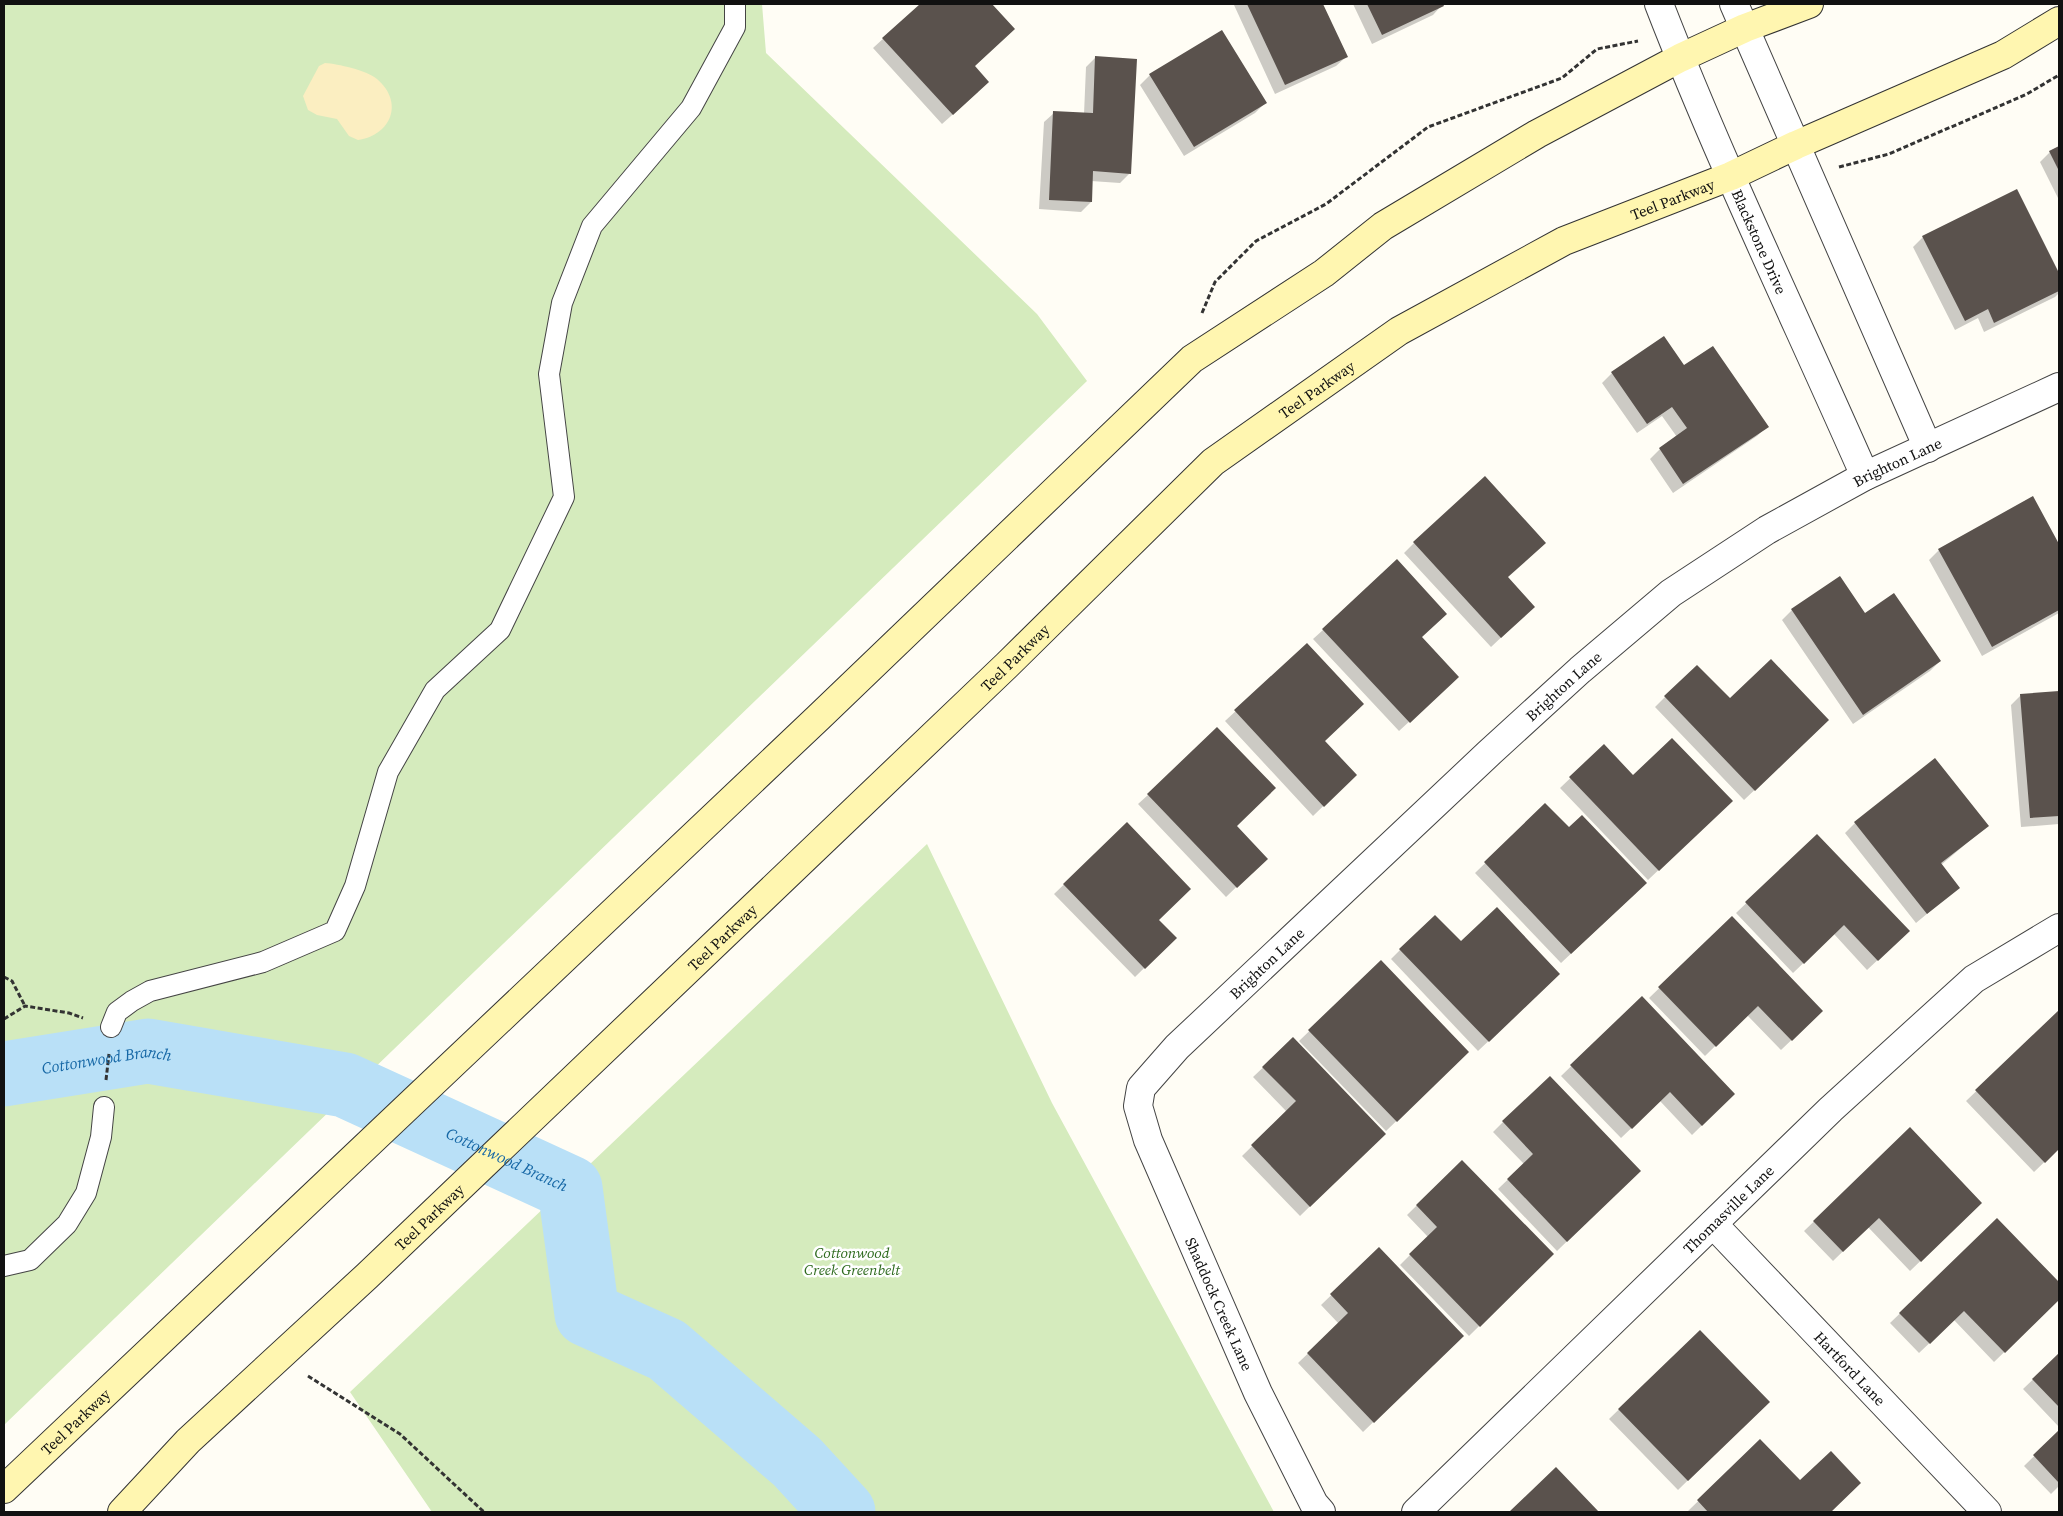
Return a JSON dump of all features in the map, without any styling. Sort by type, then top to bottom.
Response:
[{"type":"main road","name":"Teel Parkway","points":[[4,1489],[819,717],[1192,360],[1324,273],[1383,226],[1537,134],[1680,58],[1739,16],[1809,4]]},
{"type":"main road","name":"Teel Parkway","points":[[122,1512],[188,1441],[367,1276],[1015,658],[1214,462],[1399,331],[1564,241],[1731,176],[2003,55],[2059,21]]},
{"type":"street","name":"Blackstone Drive","points":[[1659,4],[1731,176],[1865,476]]},
{"type":"street","points":[[1739,16],[1928,448]]},
{"type":"street","name":"Brighton Lane","points":[[1141,1088],[1177,1047],[1480,761],[1580,670],[1671,593],[1767,530],[1865,476],[2059,387]]},
{"type":"street","name":"Thomasville Lane","points":[[1416,1512],[1831,1109],[1974,979],[2059,928]]},
{"type":"street","name":"Shaddock Creek Lane","points":[[1141,1088],[1138,1106],[1148,1140],[1258,1393],[1314,1504],[1321,1512]]},
{"type":"street","name":"Hartford Lane","points":[[1713,1224],[1987,1512]]},
{"type":"lane","points":[[111,1027],[117,1012],[150,991],[263,962],[335,931],[355,886],[388,772],[435,690],[500,630],[564,497],[549,374],[562,303],[592,226],[691,108],[735,27],[735,4]]},
{"type":"lane","points":[[4,1266],[30,1260],[67,1224],[86,1193],[101,1137],[104,1107]]},
{"type":"path","points":[[1198,320],[1215,282],[1256,241],[1326,204],[1428,127],[1562,78],[1597,49],[1643,41],[1669,29]]},
{"type":"path","points":[[1838,167],[1889,154],[2027,94],[2059,74]]},
{"type":"path","points":[[4,977],[12,981],[25,1006]]},
{"type":"path","points":[[4,1019],[25,1006],[69,1013],[111,1027],[104,1107]]},
{"type":"path","points":[[305,1374],[400,1434],[484,1512]]},
{"type":"green space","points":[[4,4],[762,4],[766,53],[1037,314],[1087,381],[4,1425]]},
{"type":"green space","name":"Cottonwood Creek Greenbelt","points":[[927,844],[1052,1103],[1274,1512],[432,1512],[350,1392]]},
{"type":"sand","points":[[325,63],[359,70],[377,79],[385,88],[392,107],[386,125],[379,132],[358,140],[349,136],[337,119],[317,115],[308,110],[303,96],[319,66]]},
{"type":"building","points":[[920,4],[992,4],[1015,29],[975,66],[989,82],[953,115],[882,38]]},
{"type":"building","points":[[1247,4],[1323,4],[1348,57],[1285,85]]},
{"type":"building","points":[[1367,4],[1443,4],[1444,6],[1382,35]]},
{"type":"building","points":[[1222,30],[1267,103],[1194,147],[1149,74]]},
{"type":"building","points":[[1095,56],[1137,59],[1131,174],[1093,171],[1092,202],[1049,200],[1053,111],[1093,113]]},
{"type":"building","points":[[2059,146],[2059,171],[2049,151]]},
{"type":"building","points":[[2017,189],[2059,273],[2059,291],[1994,323],[1988,309],[1965,321],[1922,236]]},
{"type":"building","points":[[1664,336],[1684,365],[1713,346],[1769,427],[1683,484],[1659,448],[1687,428],[1672,407],[1647,424],[1611,372]]},
{"type":"building","points":[[1485,476],[1546,543],[1508,577],[1535,607],[1501,638],[1413,542]]},
{"type":"building","points":[[2033,496],[2059,544],[2059,610],[1992,647],[1938,549]]},
{"type":"building","points":[[1397,559],[1447,614],[1422,637],[1459,677],[1410,723],[1322,629]]},
{"type":"building","points":[[1840,576],[1865,613],[1894,593],[1941,661],[1863,715],[1791,609]]},
{"type":"building","points":[[1307,643],[1364,704],[1325,741],[1357,775],[1324,807],[1234,710]]},
{"type":"building","points":[[1771,659],[1829,720],[1755,791],[1664,696],[1697,665],[1730,698]]},
{"type":"building","points":[[2059,691],[2059,816],[2030,818],[2020,694]]},
{"type":"building","points":[[1217,727],[1276,788],[1237,826],[1268,859],[1237,888],[1147,794]]},
{"type":"building","points":[[1672,738],[1733,801],[1659,871],[1569,777],[1604,744],[1633,775]]},
{"type":"building","points":[[1935,758],[1989,826],[1941,863],[1960,888],[1927,914],[1854,822]]},
{"type":"building","points":[[1545,803],[1569,827],[1582,815],[1647,883],[1571,954],[1484,862]]},
{"type":"building","points":[[1127,822],[1191,889],[1159,920],[1177,938],[1145,969],[1063,884]]},
{"type":"building","points":[[1817,834],[1910,931],[1878,961],[1844,925],[1804,964],[1745,902]]},
{"type":"building","points":[[1497,907],[1560,974],[1489,1042],[1399,949],[1435,915],[1461,941]]},
{"type":"building","points":[[1732,916],[1823,1011],[1792,1041],[1758,1006],[1716,1047],[1658,987]]},
{"type":"building","points":[[1381,960],[1469,1052],[1397,1122],[1308,1030]]},
{"type":"building","points":[[1642,996],[1735,1094],[1702,1126],[1670,1092],[1632,1129],[1570,1065]]},
{"type":"building","points":[[2059,1010],[2059,1149],[2045,1163],[1975,1090]]},
{"type":"building","points":[[1293,1037],[1386,1134],[1310,1207],[1251,1145],[1296,1101],[1262,1067]]},
{"type":"building","points":[[1550,1076],[1641,1171],[1567,1242],[1507,1179],[1533,1154],[1502,1121]]},
{"type":"building","points":[[1910,1127],[1982,1203],[1921,1262],[1879,1218],[1843,1252],[1813,1221]]},
{"type":"building","points":[[1462,1160],[1554,1254],[1480,1327],[1409,1254],[1437,1227],[1416,1205]]},
{"type":"building","points":[[1997,1218],[2059,1282],[2059,1300],[2005,1353],[1964,1311],[1930,1344],[1899,1313]]},
{"type":"building","points":[[1379,1247],[1464,1336],[1374,1423],[1307,1353],[1348,1313],[1330,1294]]},
{"type":"building","points":[[1700,1330],[1770,1402],[1688,1481],[1618,1409]]},
{"type":"building","points":[[2059,1353],[2059,1407],[2032,1379]]},
{"type":"building","points":[[2059,1430],[2059,1483],[2033,1455]]},
{"type":"building","points":[[1760,1439],[1800,1480],[1831,1451],[1861,1483],[1831,1512],[1708,1512],[1697,1500]]},
{"type":"building","points":[[1556,1467],[1599,1512],[1509,1512]]},
{"type":"waterway","name":"Cottonwood Branch","points":[[4,1074],[148,1051],[345,1085],[570,1188],[587,1314],[667,1350],[797,1462],[843,1512]]}]
